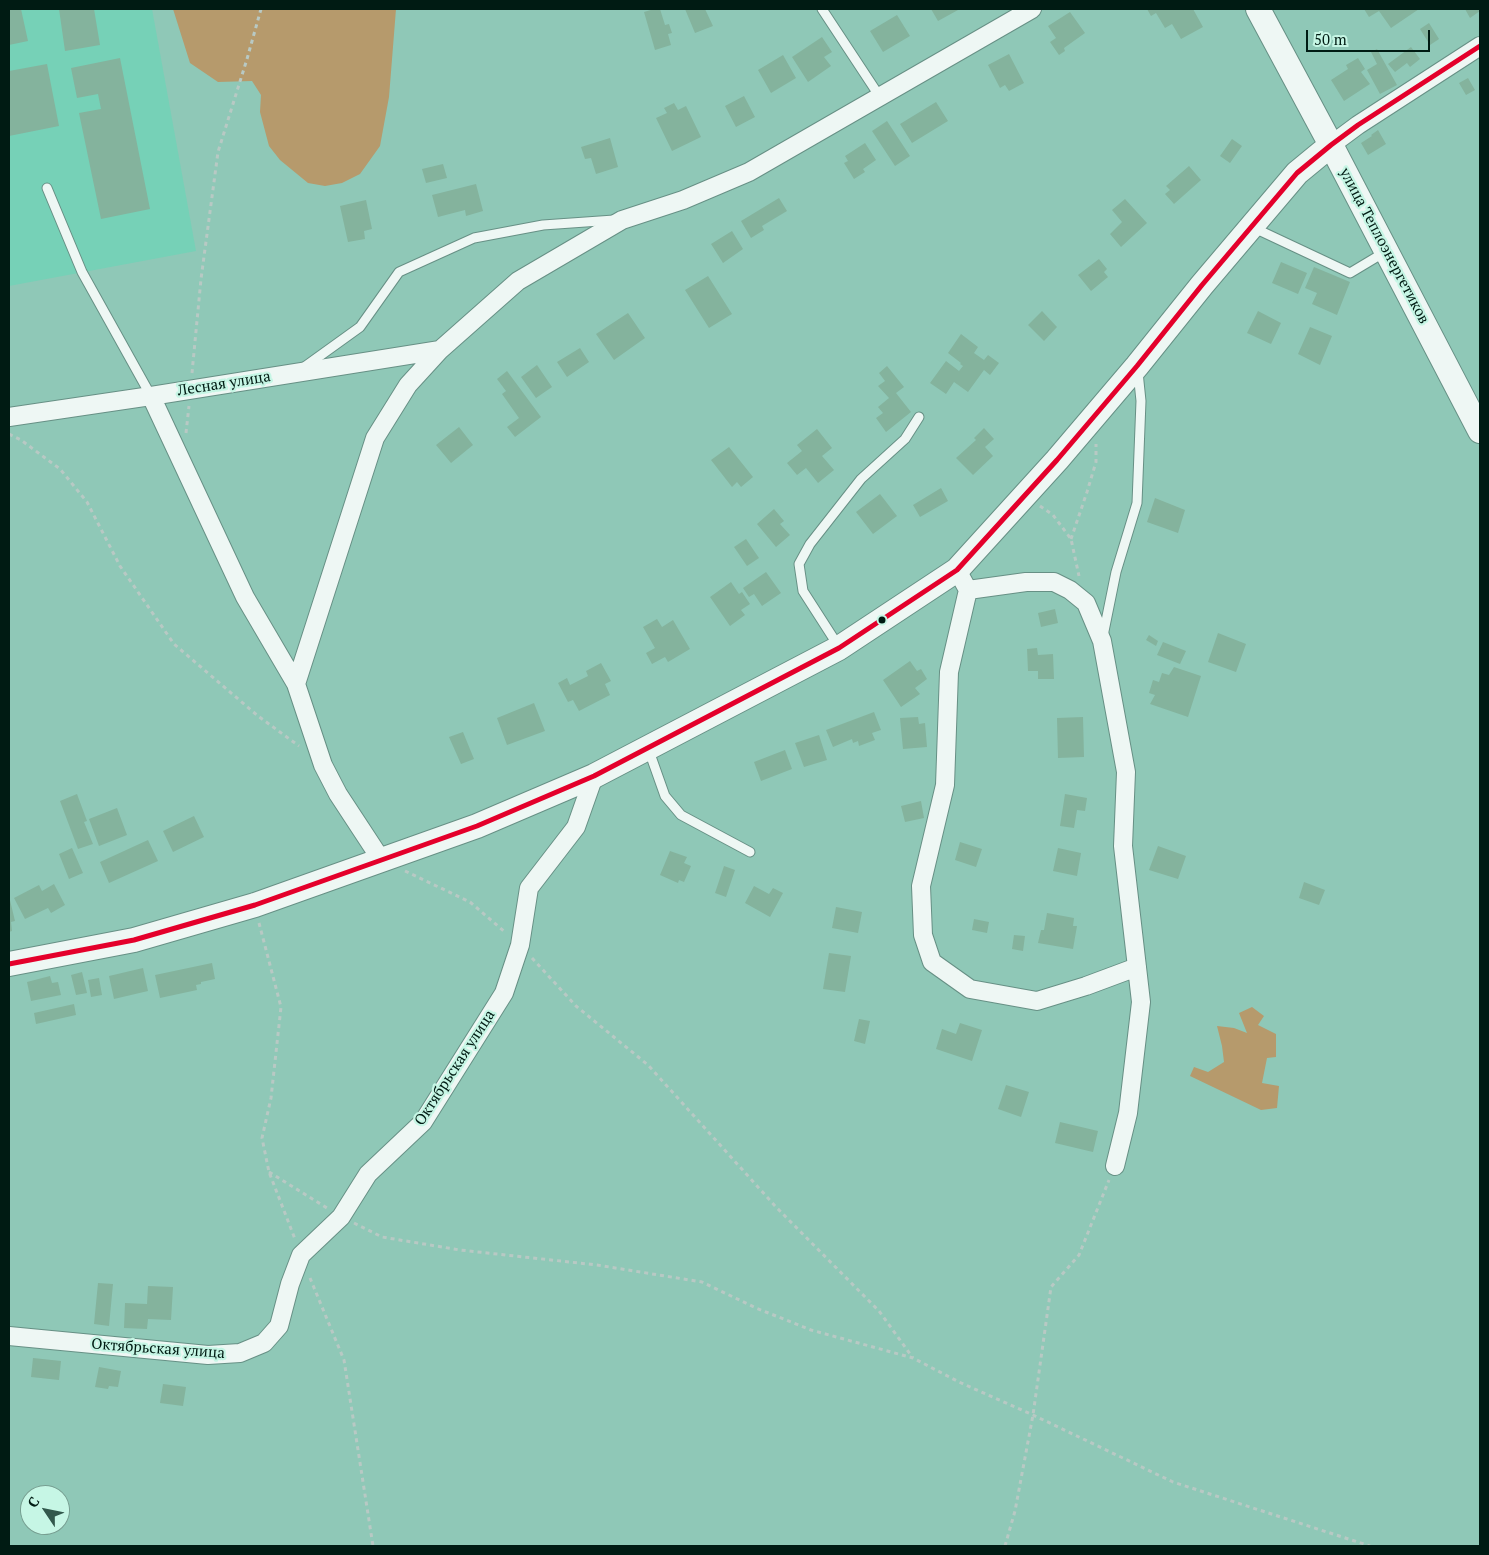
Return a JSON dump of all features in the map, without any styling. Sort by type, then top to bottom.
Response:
[{"type":"street","points":[[296,684],[376,438],[408,385],[440,350],[518,281],[622,220],[683,200],[749,172],[1032,9]]},
{"type":"street","name":"улица Теплоэнергетиков","points":[[1258,9],[1480,431]]},
{"type":"street","points":[[9,964],[134,940],[255,905],[478,826],[594,776],[839,648],[962,580],[1025,496],[1137,366],[1202,284],[1297,173],[1358,125],[1480,46]]},
{"type":"street","name":"Лесная улица","points":[[9,417],[440,350]]},
{"type":"street","points":[[151,396],[246,597],[296,684],[323,765],[338,794],[382,860]]},
{"type":"street","points":[[962,580],[949,672],[944,785],[921,886],[923,935],[932,962],[970,989],[1037,1000],[1086,986],[1137,967]]},
{"type":"street","points":[[962,580],[1054,582],[1070,590],[1086,603],[1102,641],[1126,772],[1122,846],[1141,1002],[1128,1113],[1115,1166]]},
{"type":"street","name":"Октябрьская улица","points":[[9,1336],[208,1355],[240,1353],[264,1343],[279,1326],[290,1284],[301,1255],[342,1217],[368,1174],[423,1122],[504,993],[520,945],[529,888],[576,827],[594,776]]},
{"type":"lane","points":[[822,9],[880,97]]},
{"type":"lane","points":[[47,188],[82,272],[151,396]]},
{"type":"lane","points":[[297,373],[360,327],[399,272],[474,238],[543,225],[622,220]]},
{"type":"lane","points":[[1251,227],[1350,273],[1386,251]]},
{"type":"lane","points":[[1102,641],[1116,572],[1137,503],[1141,401],[1137,366]]},
{"type":"lane","points":[[839,648],[803,591],[798,564],[810,544],[861,479],[905,439],[919,417]]},
{"type":"lane","points":[[648,748],[665,796],[681,815],[750,852]]},
{"type":"path","points":[[183,466],[201,279],[218,152],[261,9]]},
{"type":"path","points":[[1071,539],[1096,462],[1098,411]]},
{"type":"path","points":[[9,434],[21,440],[60,469],[87,502],[120,566],[174,644],[258,716],[323,765]]},
{"type":"path","points":[[1025,496],[1053,515],[1071,539],[1086,603]]},
{"type":"path","points":[[382,860],[470,902],[520,945],[576,1006],[648,1065],[776,1206],[879,1311],[913,1358]]},
{"type":"path","points":[[1005,1546],[1015,1512],[1033,1416],[1051,1286],[1079,1255],[1115,1166]]},
{"type":"path","points":[[269,1172],[342,1217],[382,1237],[460,1250],[597,1265],[702,1282],[756,1308],[811,1330],[913,1358],[959,1382],[1173,1482],[1370,1546]]},
{"type":"shaded area","points":[[9,9],[152,9],[196,251],[9,286]]},
{"type":"shaded area","points":[[173,9],[396,9],[389,97],[380,146],[360,174],[342,183],[325,186],[308,183],[280,160],[269,146],[260,112],[261,95],[252,81],[218,82],[190,63]]},
{"type":"shaded area","points":[[1252,1007],[1264,1016],[1258,1025],[1276,1034],[1276,1057],[1267,1058],[1262,1083],[1279,1086],[1277,1108],[1261,1110],[1190,1076],[1194,1067],[1208,1072],[1224,1062],[1217,1026],[1234,1028],[1247,1033],[1239,1013]]},
{"type":"building","points":[[9,9],[21,9],[28,41],[9,45]]},
{"type":"building","points":[[59,9],[94,9],[100,45],[65,51]]},
{"type":"building","points":[[660,9],[665,25],[669,24],[672,33],[668,34],[671,45],[655,50],[644,12]]},
{"type":"building","points":[[685,9],[705,9],[713,26],[695,33]]},
{"type":"building","points":[[931,9],[958,9],[958,10],[938,21]]},
{"type":"building","points":[[1147,9],[1193,9],[1203,27],[1181,39],[1172,24],[1165,28],[1156,13],[1151,16]]},
{"type":"building","points":[[1364,9],[1419,9],[1391,28],[1379,11],[1369,17]]},
{"type":"building","points":[[1465,9],[1480,9],[1480,11],[1470,18]]},
{"type":"building","points":[[1070,12],[1085,33],[1064,48],[1065,51],[1059,55],[1050,42],[1056,38],[1048,26]]},
{"type":"building","points":[[897,15],[910,36],[883,52],[870,31]]},
{"type":"building","points":[[1429,23],[1439,39],[1430,45],[1420,29]]},
{"type":"building","points":[[822,37],[832,52],[824,57],[831,66],[808,82],[792,57]]},
{"type":"building","points":[[1411,47],[1420,59],[1410,67],[1407,63],[1395,72],[1388,64]]},
{"type":"building","points":[[1377,49],[1397,85],[1380,94],[1367,70],[1377,64],[1371,52]]},
{"type":"building","points":[[1009,54],[1024,83],[1009,91],[1005,85],[1000,88],[988,65]]},
{"type":"building","points":[[783,55],[796,78],[771,93],[758,70]]},
{"type":"building","points":[[120,58],[150,209],[101,219],[79,113],[101,109],[98,94],[77,98],[71,68]]},
{"type":"building","points":[[1358,58],[1365,69],[1361,72],[1370,84],[1344,101],[1331,80],[1348,69],[1346,65]]},
{"type":"building","points":[[47,64],[59,126],[9,136],[9,71]]},
{"type":"building","points":[[1468,78],[1475,90],[1466,95],[1459,83]]},
{"type":"building","points":[[744,96],[755,117],[736,127],[725,106]]},
{"type":"building","points":[[936,102],[948,121],[912,143],[900,124]]},
{"type":"building","points":[[674,103],[678,110],[686,106],[701,137],[672,151],[656,118],[667,113],[664,108]]},
{"type":"building","points":[[887,121],[910,156],[895,166],[872,131]]},
{"type":"building","points":[[1378,130],[1386,144],[1368,155],[1361,143]]},
{"type":"building","points":[[610,138],[618,167],[596,174],[591,158],[585,159],[581,147]]},
{"type":"building","points":[[1232,139],[1242,146],[1230,163],[1220,156]]},
{"type":"building","points":[[865,143],[876,160],[863,169],[865,172],[854,179],[844,163],[848,161],[845,156]]},
{"type":"building","points":[[443,164],[447,178],[426,183],[422,169]]},
{"type":"building","points":[[1189,166],[1201,180],[1174,204],[1165,194],[1170,190],[1166,186]]},
{"type":"building","points":[[476,184],[483,211],[466,216],[465,210],[438,217],[432,195]]},
{"type":"building","points":[[779,198],[787,211],[762,226],[764,230],[751,238],[741,221]]},
{"type":"building","points":[[1125,199],[1147,223],[1121,247],[1110,234],[1122,222],[1112,210]]},
{"type":"building","points":[[366,200],[372,229],[364,231],[365,239],[348,242],[340,206]]},
{"type":"building","points":[[732,231],[743,249],[723,263],[711,244]]},
{"type":"building","points":[[1099,259],[1107,269],[1104,272],[1108,277],[1091,291],[1078,275]]},
{"type":"building","points":[[1281,262],[1307,273],[1298,294],[1272,283]]},
{"type":"building","points":[[1314,267],[1350,282],[1337,315],[1312,304],[1317,293],[1305,288]]},
{"type":"building","points":[[708,276],[732,314],[709,328],[685,290]]},
{"type":"building","points":[[1042,311],[1057,327],[1044,341],[1028,325]]},
{"type":"building","points":[[1258,311],[1281,323],[1271,344],[1247,333]]},
{"type":"building","points":[[628,313],[645,338],[614,360],[596,334]]},
{"type":"building","points":[[1310,327],[1332,336],[1320,365],[1298,354]]},
{"type":"building","points":[[961,334],[978,347],[974,353],[984,360],[988,355],[999,363],[990,375],[984,370],[968,392],[954,382],[946,394],[930,383],[946,361],[959,371],[963,366],[948,353]]},
{"type":"building","points":[[580,348],[589,362],[567,377],[557,362]]},
{"type":"building","points":[[537,365],[552,387],[536,398],[521,377]]},
{"type":"building","points":[[887,366],[904,387],[896,393],[911,412],[886,432],[876,418],[883,413],[878,407],[889,398],[878,386],[885,381],[879,373]]},
{"type":"building","points":[[507,371],[541,417],[515,437],[507,427],[519,418],[502,394],[506,391],[497,379]]},
{"type":"building","points":[[459,427],[473,445],[451,463],[436,445]]},
{"type":"building","points":[[984,428],[994,439],[985,447],[993,456],[973,475],[956,458],[976,440],[974,438]]},
{"type":"building","points":[[817,429],[832,448],[822,456],[834,470],[818,483],[806,468],[797,475],[787,463],[802,451],[797,445]]},
{"type":"building","points":[[729,447],[753,477],[741,487],[737,482],[732,487],[711,460]]},
{"type":"building","points":[[941,488],[948,501],[920,517],[913,505]]},
{"type":"building","points":[[880,494],[897,516],[873,534],[856,512]]},
{"type":"building","points":[[1155,498],[1185,510],[1178,533],[1147,522]]},
{"type":"building","points":[[774,509],[784,521],[780,524],[790,535],[776,547],[757,524]]},
{"type":"building","points":[[746,539],[759,558],[747,566],[734,547]]},
{"type":"building","points":[[766,572],[781,593],[762,606],[754,594],[749,597],[743,588]]},
{"type":"building","points":[[731,582],[739,594],[742,592],[750,604],[741,610],[745,615],[730,626],[710,597]]},
{"type":"building","points":[[1055,609],[1058,623],[1041,627],[1038,613]]},
{"type":"building","points":[[657,619],[662,627],[673,620],[690,649],[668,662],[665,657],[652,664],[646,653],[655,648],[643,627]]},
{"type":"building","points":[[1218,633],[1246,644],[1236,672],[1208,662]]},
{"type":"building","points":[[1149,635],[1158,641],[1156,646],[1146,640]]},
{"type":"building","points":[[1163,642],[1186,651],[1180,664],[1157,655]]},
{"type":"building","points":[[1037,648],[1038,655],[1053,654],[1054,679],[1038,679],[1038,671],[1028,671],[1027,649]]},
{"type":"building","points":[[910,661],[917,671],[921,669],[927,679],[915,688],[920,694],[901,707],[883,680]]},
{"type":"building","points":[[601,663],[611,681],[605,684],[610,695],[579,711],[573,700],[568,702],[558,683],[567,678],[570,685],[588,676],[586,671]]},
{"type":"building","points":[[1174,667],[1201,676],[1188,717],[1150,704],[1155,695],[1149,693],[1153,680],[1159,682],[1162,673],[1169,675]]},
{"type":"building","points":[[534,703],[545,731],[507,745],[497,718]]},
{"type":"building","points":[[874,712],[881,730],[872,733],[875,740],[859,746],[858,741],[853,743],[852,739],[833,747],[826,730]]},
{"type":"building","points":[[918,717],[919,724],[925,723],[927,747],[903,749],[900,718]]},
{"type":"building","points":[[1083,717],[1084,757],[1058,758],[1057,718]]},
{"type":"building","points":[[463,732],[474,759],[461,764],[449,737]]},
{"type":"building","points":[[819,735],[827,760],[804,767],[795,743]]},
{"type":"building","points":[[785,750],[792,769],[761,781],[754,762]]},
{"type":"building","points":[[77,794],[87,821],[84,822],[93,844],[78,849],[60,801]]},
{"type":"building","points":[[1065,794],[1087,798],[1085,811],[1077,810],[1074,828],[1060,826]]},
{"type":"building","points":[[921,801],[924,818],[905,822],[901,806]]},
{"type":"building","points":[[117,808],[127,835],[99,846],[89,819]]},
{"type":"building","points":[[194,816],[204,837],[173,852],[163,831]]},
{"type":"building","points":[[148,840],[158,861],[109,883],[100,862]]},
{"type":"building","points":[[960,842],[982,849],[976,867],[955,860]]},
{"type":"building","points":[[1158,846],[1186,856],[1178,879],[1149,870]]},
{"type":"building","points":[[72,848],[83,873],[69,879],[59,854]]},
{"type":"building","points":[[1058,848],[1081,853],[1077,876],[1053,871]]},
{"type":"building","points":[[670,851],[687,857],[684,863],[691,866],[684,882],[679,880],[678,883],[660,875]]},
{"type":"building","points":[[724,866],[735,870],[726,897],[715,893]]},
{"type":"building","points":[[1304,882],[1325,890],[1319,905],[1299,898]]},
{"type":"building","points":[[54,884],[65,905],[51,913],[48,908],[25,919],[14,898],[39,885],[42,891]]},
{"type":"building","points":[[754,886],[769,894],[773,888],[783,893],[770,917],[745,903]]},
{"type":"building","points":[[9,896],[15,921],[11,922],[12,931],[9,932]]},
{"type":"building","points":[[836,907],[862,912],[858,933],[832,928]]},
{"type":"building","points":[[1047,913],[1074,918],[1073,926],[1077,926],[1073,949],[1038,943],[1041,930],[1044,930]]},
{"type":"building","points":[[974,919],[989,922],[987,933],[972,930]]},
{"type":"building","points":[[1014,935],[1025,936],[1023,951],[1012,949]]},
{"type":"building","points":[[829,953],[851,956],[845,992],[823,989]]},
{"type":"building","points":[[212,963],[215,979],[196,985],[197,990],[160,998],[155,975]]},
{"type":"building","points":[[143,968],[148,991],[114,999],[109,976]]},
{"type":"building","points":[[82,972],[87,993],[76,995],[71,975]]},
{"type":"building","points":[[50,976],[52,983],[58,982],[61,995],[31,1001],[27,982]]},
{"type":"building","points":[[99,978],[102,995],[91,997],[88,980]]},
{"type":"building","points":[[74,1004],[76,1015],[36,1024],[34,1013]]},
{"type":"building","points":[[859,1019],[870,1021],[865,1044],[854,1041]]},
{"type":"building","points":[[960,1023],[982,1030],[972,1061],[936,1049],[942,1029],[956,1034]]},
{"type":"building","points":[[1006,1085],[1029,1092],[1021,1117],[998,1109]]},
{"type":"building","points":[[1060,1122],[1098,1131],[1093,1152],[1055,1143]]},
{"type":"building","points":[[98,1283],[113,1284],[109,1326],[94,1324]]},
{"type":"building","points":[[148,1286],[173,1287],[171,1320],[148,1319],[147,1329],[124,1328],[125,1303],[147,1304]]},
{"type":"building","points":[[33,1358],[61,1361],[59,1380],[31,1377]]},
{"type":"building","points":[[99,1367],[121,1371],[118,1387],[109,1386],[108,1389],[95,1387]]},
{"type":"building","points":[[163,1384],[186,1387],[183,1406],[160,1403]]},
{"type":"transit line","points":[[9,964],[134,940],[255,905],[477,826],[594,776],[839,648],[957,570],[1057,460],[1297,173],[1358,125],[1480,46]]}]
